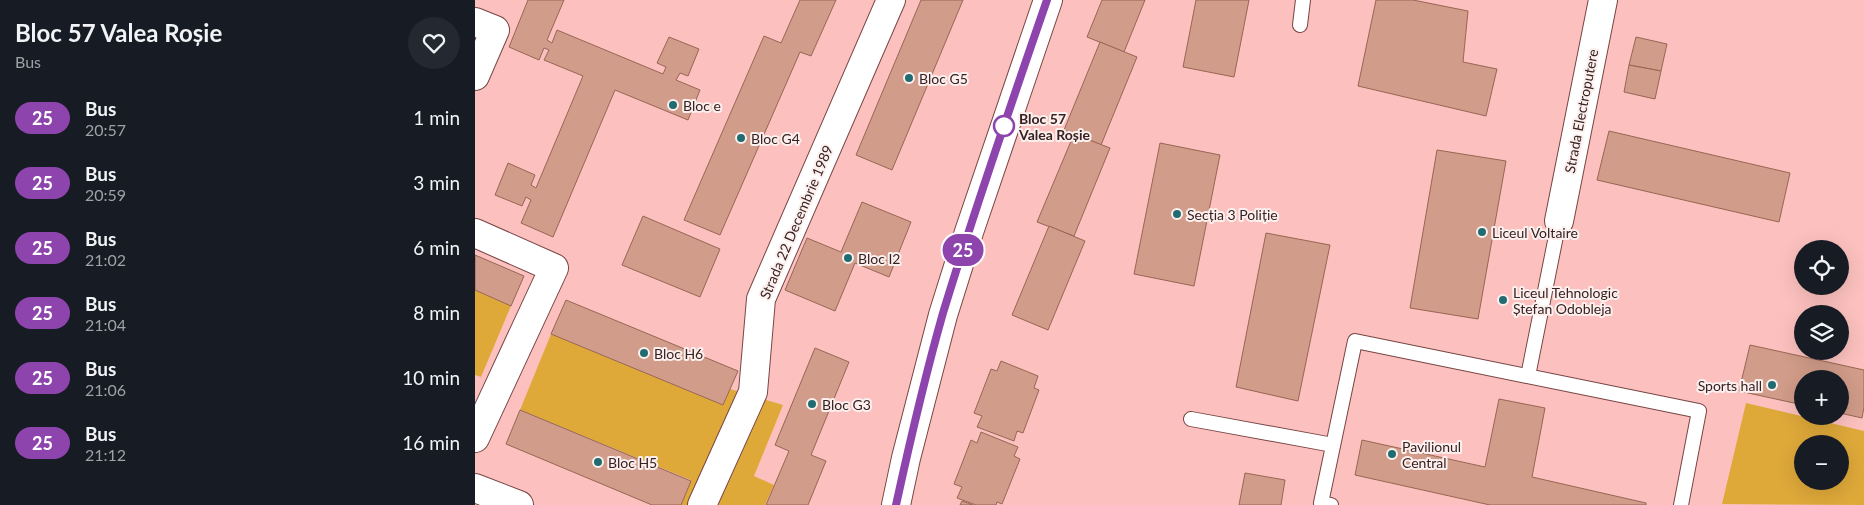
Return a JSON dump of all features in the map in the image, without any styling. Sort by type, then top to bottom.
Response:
[{"type":"street","name":"Strada 22 Decembrie 1989","points":[[702,505],[753,392],[761,299],[891,0]]},
{"type":"street","points":[[896,505],[906,458],[943,315],[971,224],[1047,0]]},
{"type":"street","name":"Strada Electroputere","points":[[1559,221],[1603,0]]},
{"type":"street","points":[[475,22],[495,30],[475,76]]},
{"type":"street","points":[[475,233],[553,268],[475,438]]},
{"type":"street","points":[[475,488],[519,505]]},
{"type":"lane","points":[[1300,25],[1303,0]]},
{"type":"lane","points":[[1528,376],[1559,221]]},
{"type":"lane","points":[[1324,504],[1333,445],[1355,341],[1699,412],[1681,505]]},
{"type":"lane","points":[[1191,419],[1333,445]]},
{"type":"shaded area","points":[[475,290],[511,306],[481,377],[475,375]]},
{"type":"shaded area","points":[[551,334],[723,405],[730,389],[783,405],[754,476],[774,485],[765,505],[681,505],[691,480],[520,410]]},
{"type":"shaded area","points":[[1746,403],[1794,414],[1794,425],[1839,425],[1864,431],[1864,505],[1722,504]]},
{"type":"building","name":"Bloc e","points":[[528,0],[564,0],[547,40],[552,43],[557,30],[663,74],[666,67],[657,63],[669,37],[699,49],[688,76],[680,73],[676,80],[700,90],[688,120],[615,90],[553,237],[521,223],[531,200],[526,197],[522,206],[495,195],[508,163],[535,175],[531,185],[536,188],[583,76],[544,60],[549,50],[544,48],[539,60],[509,47]]},
{"type":"building","name":"Bloc G4","points":[[800,0],[836,0],[811,56],[800,52],[720,235],[684,220],[764,36],[781,43]]},
{"type":"building","name":"Bloc G5","points":[[921,0],[963,0],[892,170],[856,155]]},
{"type":"building","points":[[1102,0],[1145,0],[1124,52],[1087,37]]},
{"type":"building","points":[[1196,0],[1249,0],[1234,77],[1183,67]]},
{"type":"building","points":[[1376,0],[1413,0],[1468,11],[1463,62],[1497,69],[1486,116],[1358,86]]},
{"type":"building","points":[[1636,37],[1667,44],[1661,71],[1629,65]]},
{"type":"building","points":[[1100,42],[1137,57],[1101,145],[1064,130]]},
{"type":"building","points":[[1629,65],[1661,71],[1655,99],[1624,92]]},
{"type":"building","points":[[1609,131],[1790,173],[1779,222],[1597,180]]},
{"type":"building","points":[[1074,134],[1110,148],[1074,236],[1037,222]]},
{"type":"building","name":"Secția 3 Poliție","points":[[1160,143],[1220,155],[1194,286],[1134,274]]},
{"type":"building","points":[[1437,150],[1506,161],[1478,319],[1410,308]]},
{"type":"building","name":"Bloc I2","points":[[862,202],[911,222],[889,277],[855,263],[835,311],[785,290],[807,238],[841,252]]},
{"type":"building","points":[[643,216],[720,249],[700,297],[622,265]]},
{"type":"building","points":[[1049,226],[1085,241],[1048,330],[1012,315]]},
{"type":"building","points":[[1266,233],[1330,245],[1298,401],[1236,387]]},
{"type":"building","points":[[475,255],[524,276],[511,306],[475,290]]},
{"type":"building","name":"Bloc H6","points":[[566,300],[738,371],[723,405],[551,334]]},
{"type":"building","name":"Sports hall","points":[[1750,345],[1794,355],[1794,360],[1818,360],[1864,370],[1864,407],[1862,418],[1849,415],[1849,370],[1794,370],[1794,403],[1739,391]]},
{"type":"building","name":"Bloc G3","points":[[815,348],[849,362],[811,455],[826,461],[808,505],[766,505],[789,451],[775,445]]},
{"type":"building","points":[[1001,361],[1038,376],[1034,388],[1039,390],[1023,433],[1017,431],[1014,441],[977,427],[982,416],[974,413],[991,369],[997,371]]},
{"type":"building","name":"Pavilionul Central","points":[[1499,399],[1545,408],[1532,477],[1646,503],[1646,505],[1490,505],[1355,475],[1362,440],[1485,467]]},
{"type":"building","name":"Bloc H5","points":[[520,410],[691,481],[681,505],[652,505],[506,444]]},
{"type":"building","points":[[981,432],[1018,447],[1014,456],[1020,459],[1002,504],[997,502],[996,505],[976,505],[957,498],[962,487],[954,484],[971,440],[977,443]]},
{"type":"building","points":[[1245,473],[1285,480],[1281,505],[1239,505]]},
{"type":"building","points":[[962,501],[973,505],[960,505]]},
{"type":"bus line","name":"25","points":[[896,505],[906,458],[943,315],[1047,0]]},
{"type":"place","name":"Bloc G5","points":[[909,78]]},
{"type":"place","name":"Bloc e","points":[[673,105]]},
{"type":"place","name":"Bloc 57 Valea Roșie","points":[[1004,126]]},
{"type":"place","name":"Bloc G4","points":[[741,138]]},
{"type":"place","name":"Secția 3 Poliție","points":[[1177,214]]},
{"type":"place","name":"Liceul Voltaire","points":[[1482,232]]},
{"type":"place","name":"Bloc I2","points":[[848,258]]},
{"type":"place","name":"Liceul Tehnologic Ștefan Odobleja","points":[[1503,300]]},
{"type":"place","name":"Bloc H6","points":[[644,353]]},
{"type":"place","name":"Sports hall","points":[[1772,385]]},
{"type":"place","name":"Bloc G3","points":[[812,404]]},
{"type":"place","name":"Pavilionul Central","points":[[1392,454]]},
{"type":"place","name":"Bloc H5","points":[[598,462]]}]
